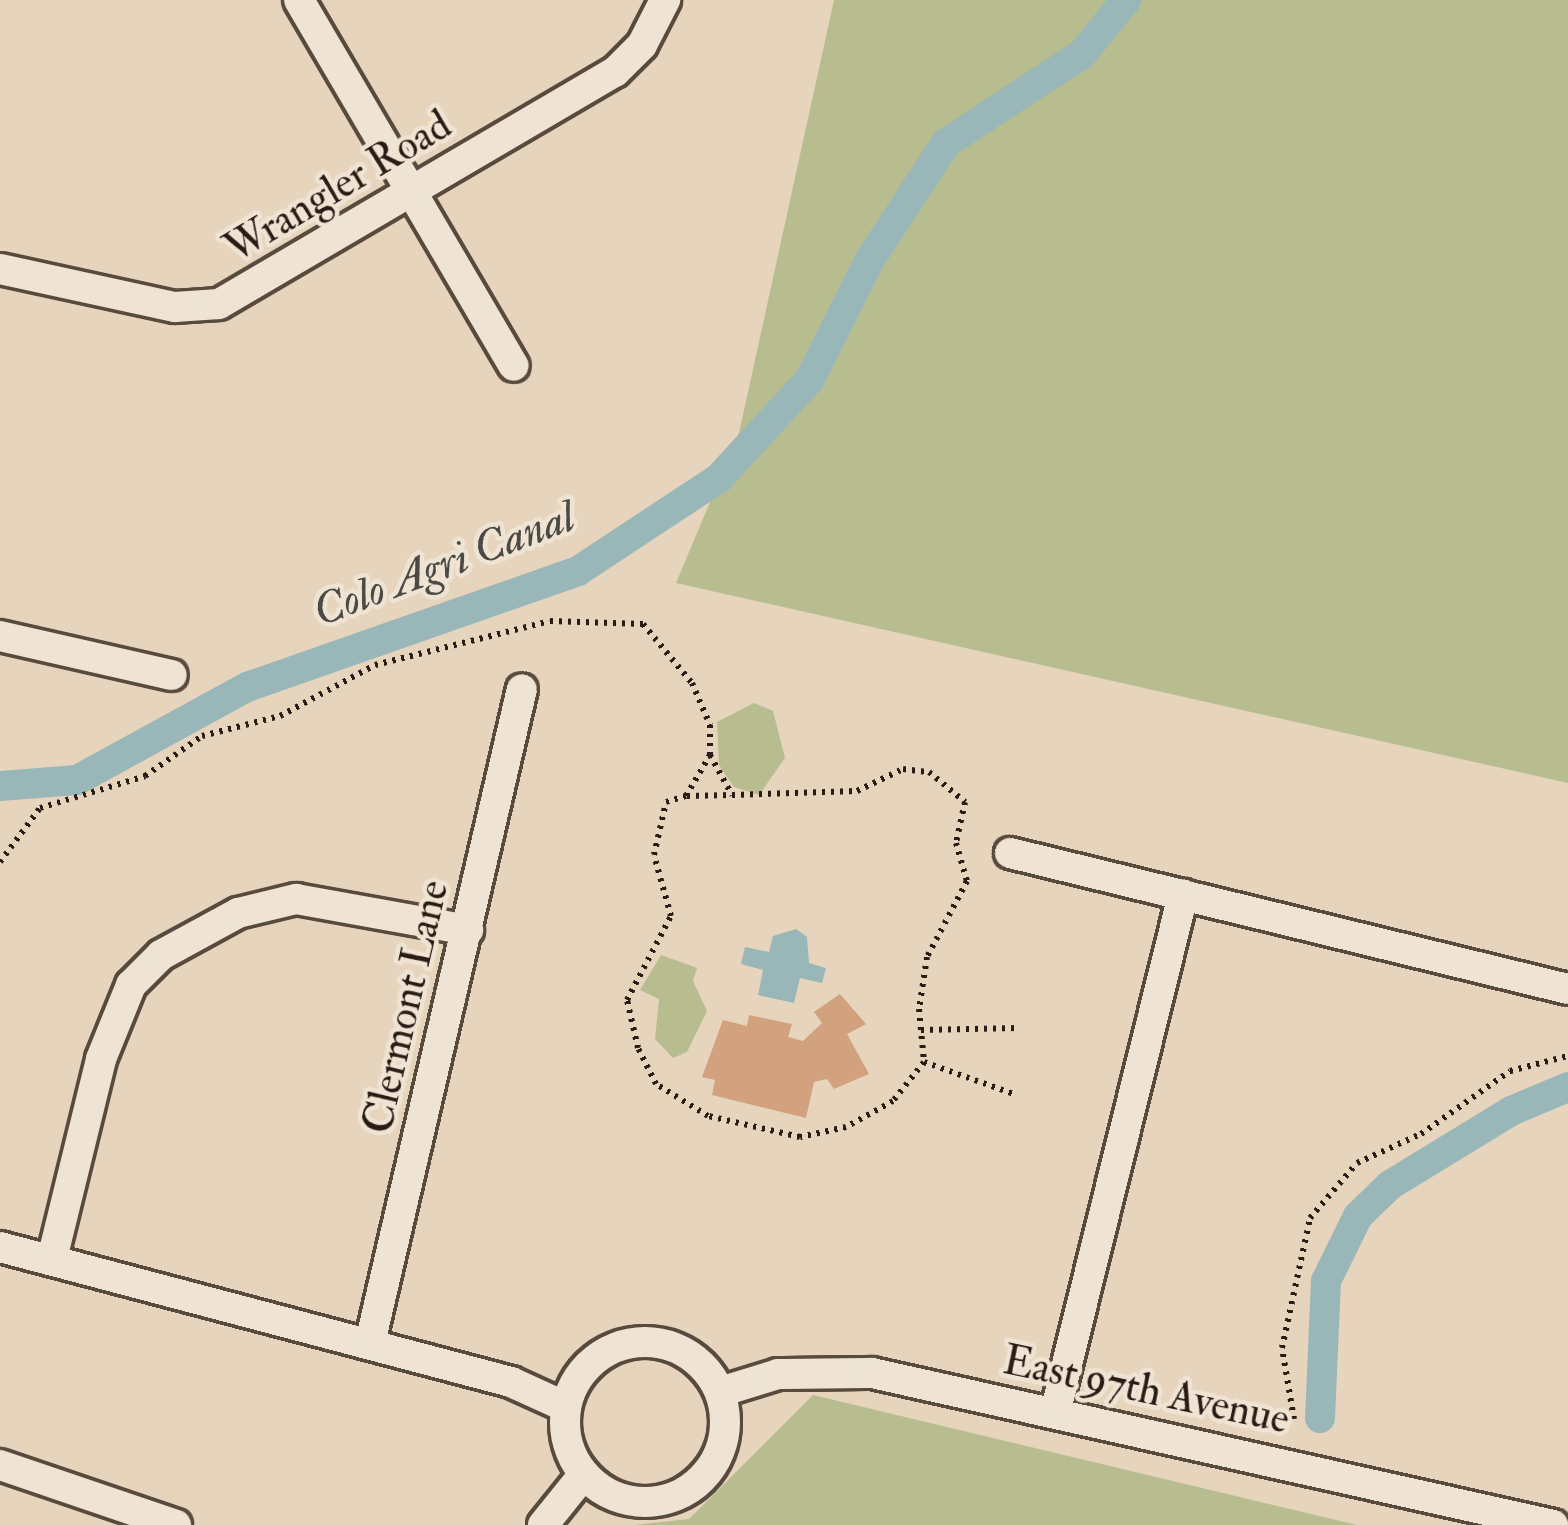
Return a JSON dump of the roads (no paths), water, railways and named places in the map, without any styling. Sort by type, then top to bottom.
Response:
[{"type":"street","points":[[299,0],[514,366]]},
{"type":"street","name":"Wrangler Road","points":[[0,269],[198,308],[244,293],[615,72],[642,45],[665,0]]},
{"type":"street","points":[[2,644],[172,675]]},
{"type":"street","name":"Clermont Lane","points":[[370,1343],[522,689]]},
{"type":"street","points":[[1010,853],[1568,989]]},
{"type":"street","points":[[1055,1413],[1183,895]]},
{"type":"street","points":[[52,1259],[101,1059],[131,985],[160,955],[238,913],[296,899],[468,930]]},
{"type":"street","points":[[0,1247],[512,1382],[566,1408]]},
{"type":"street","points":[[647,1342],[690,1355],[720,1392],[723,1441],[697,1483],[675,1496],[639,1501],[584,1474],[571,1452],[566,1408],[586,1367],[624,1344],[647,1342]]},
{"type":"street","name":"East 97th Avenue","points":[[720,1392],[778,1374],[872,1373],[1553,1525]]},
{"type":"street","points":[[0,1465],[176,1525]]},
{"type":"street","points":[[543,1525],[584,1474]]},
{"type":"water","points":[[796,929],[807,937],[809,963],[826,968],[822,983],[800,978],[794,1003],[758,995],[763,970],[741,964],[745,947],[769,952],[773,936]]},
{"type":"waterway","name":"Colo Agri Canal","points":[[0,786],[77,780],[247,687],[578,571],[719,478],[810,379],[869,261],[946,143],[1082,54],[1126,0]]},
{"type":"waterway","points":[[1320,1418],[1326,1281],[1358,1216],[1390,1185],[1511,1111],[1568,1087]]}]
